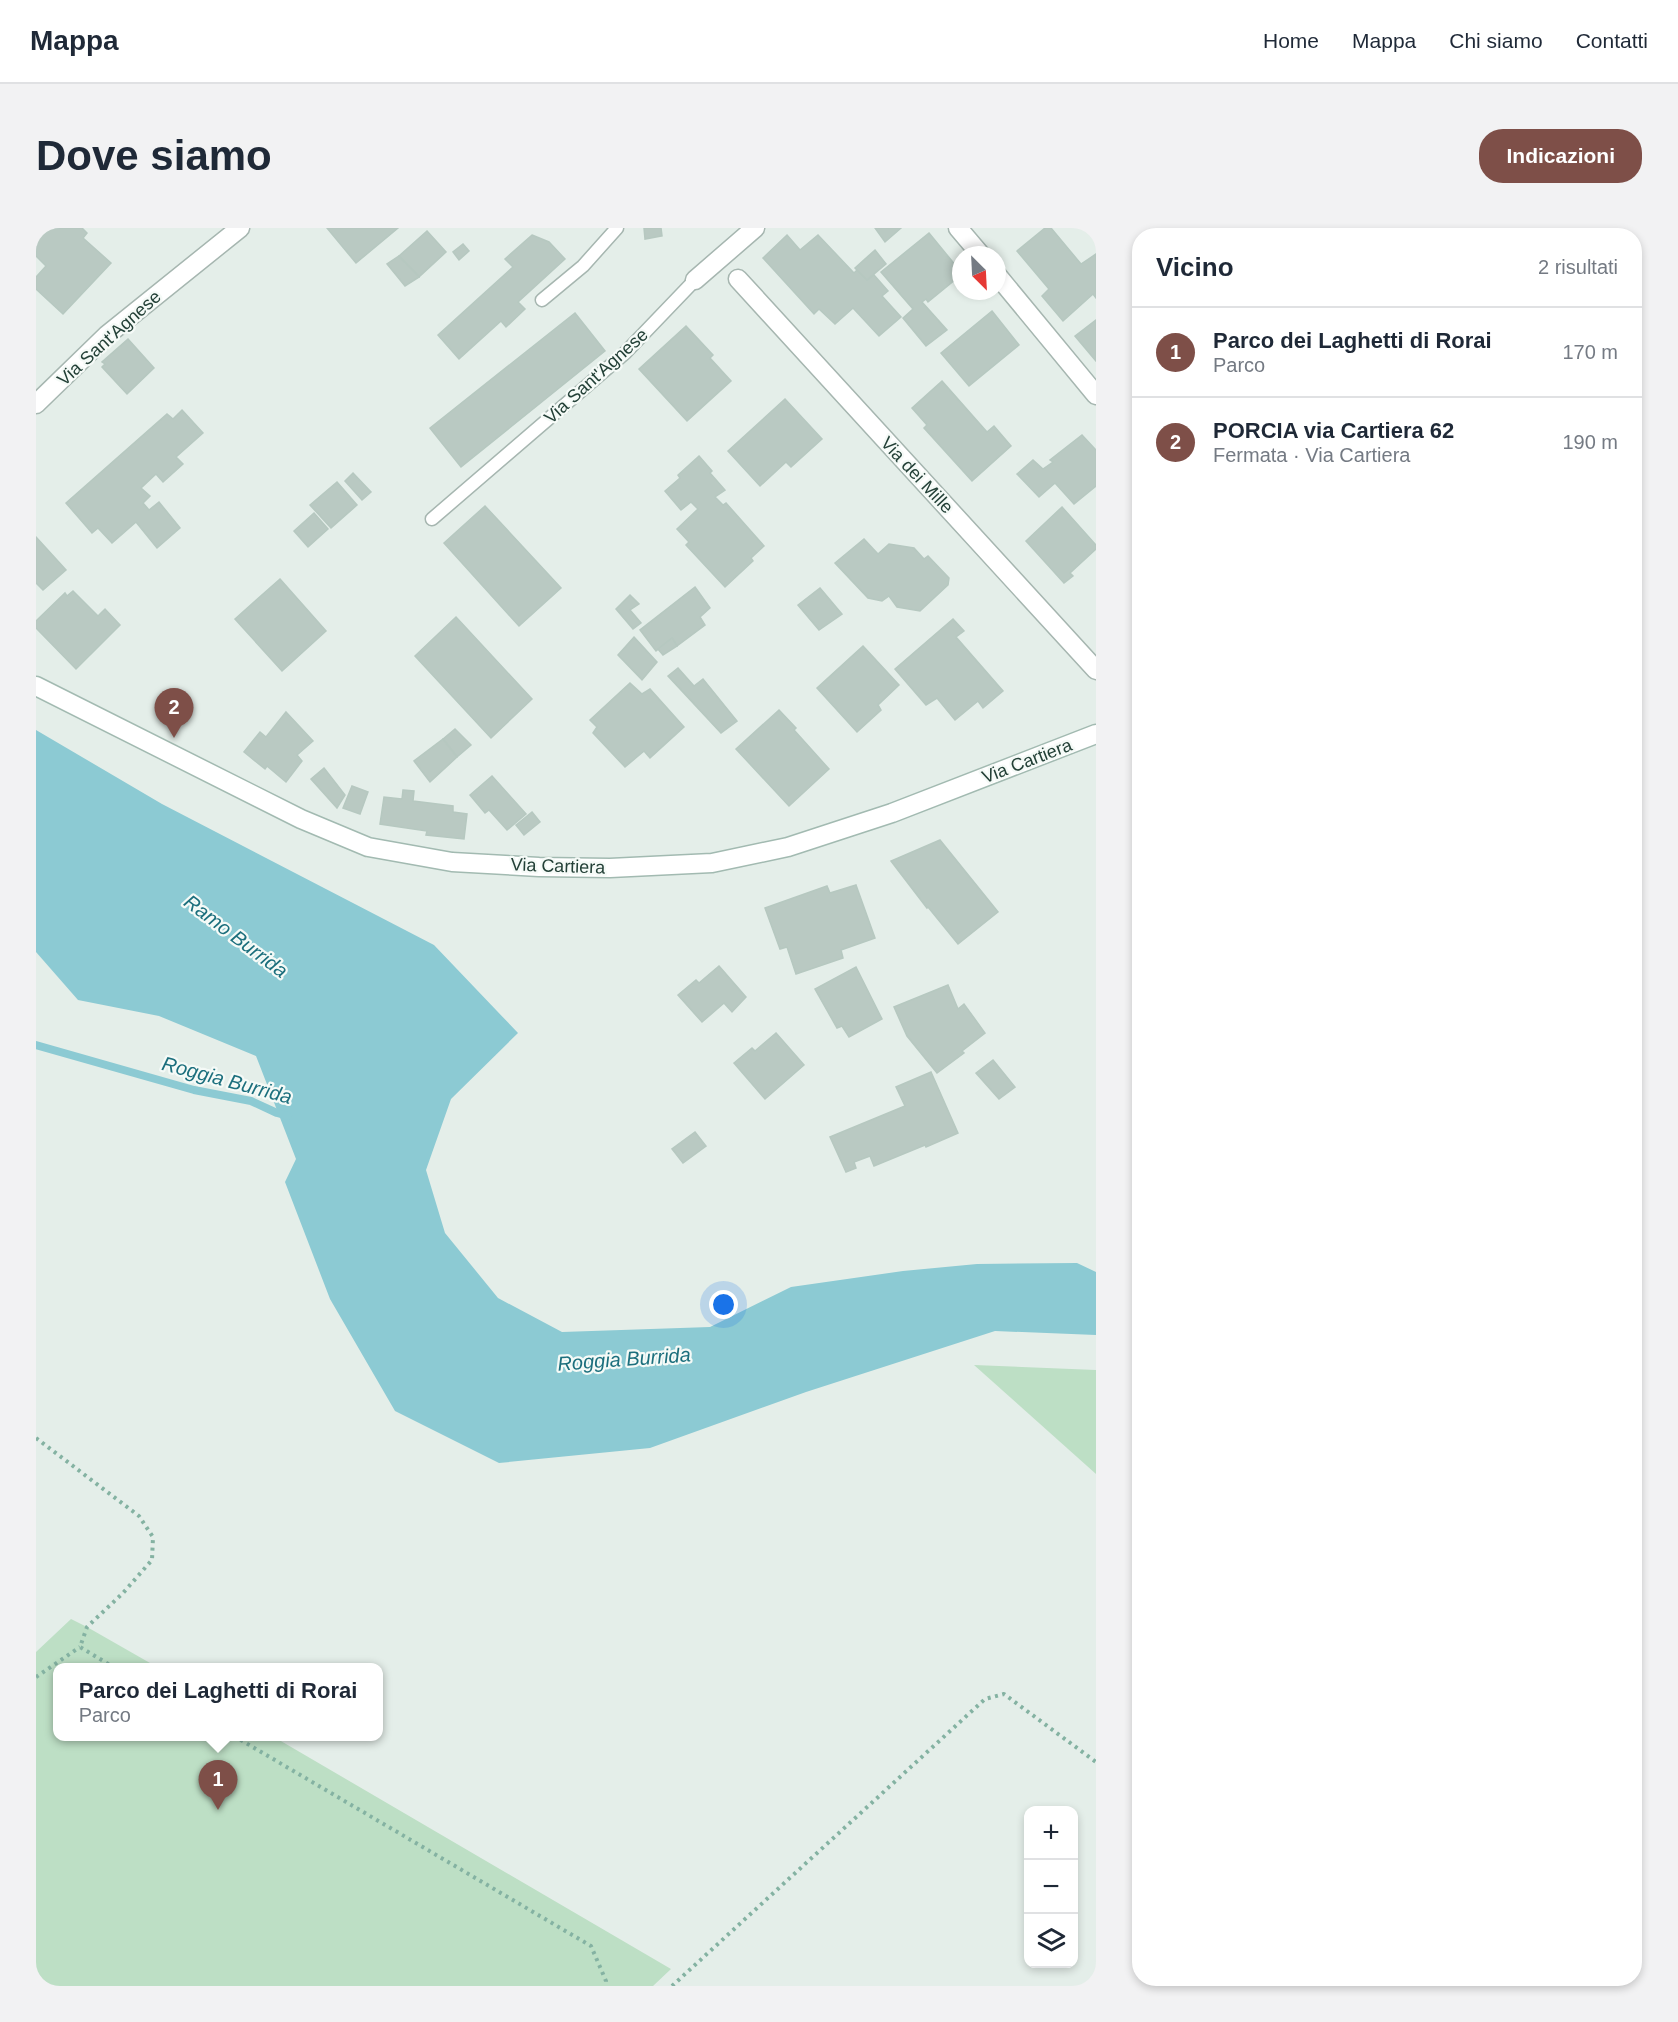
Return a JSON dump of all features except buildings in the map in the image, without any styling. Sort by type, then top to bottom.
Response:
[{"type":"main road","name":"Via Sant'Agnese","points":[[39,397],[107,335],[240,228]]},
{"type":"main road","name":"Via Sant'Agnese","points":[[695,280],[755,228]]},
{"type":"main road","points":[[958,228],[973,246]]},
{"type":"main road","name":"Via dei Mille","points":[[738,279],[1096,670]]},
{"type":"main road","points":[[1006,286],[1096,395]]},
{"type":"main road","name":"Via Cartiera","points":[[36,686],[301,819],[368,847],[452,862],[539,867],[610,868],[712,863],[788,847],[892,813],[1096,734]]},
{"type":"lane","points":[[542,300],[583,266],[617,228]]},
{"type":"lane","name":"Via Sant'Agnese","points":[[432,519],[625,353],[695,280]]},
{"type":"path","points":[[36,1438],[139,1516],[153,1537],[152,1560],[123,1593],[87,1627],[80,1647],[57,1663]]},
{"type":"path","points":[[80,1647],[107,1663]]},
{"type":"path","points":[[36,1677],[53,1665]]},
{"type":"path","points":[[672,1986],[985,1699],[1004,1694],[1096,1762]]},
{"type":"path","points":[[241,1741],[591,1946],[606,1986]]},
{"type":"green space","points":[[974,1365],[1096,1370],[1096,1474]]},
{"type":"green space","points":[[71,1619],[150,1663],[53,1663],[53,1741],[281,1741],[671,1969],[653,1986],[36,1986],[36,1652]]},
{"type":"water","name":"Ramo Burrida","points":[[36,730],[162,804],[434,945],[518,1033],[451,1099],[426,1170],[445,1233],[498,1298],[562,1332],[710,1327],[791,1287],[903,1271],[977,1264],[1077,1263],[1096,1272],[1096,1335],[995,1331],[806,1392],[650,1448],[499,1463],[395,1411],[330,1299],[285,1182],[296,1159],[256,1056],[159,1016],[78,1000],[36,952]]},
{"type":"waterway","name":"Roggia Burrida","points":[[36,1045],[194,1090],[251,1101],[288,1116]]},
{"type":"place","name":"PORCIA via Cartiera 62","points":[[174,738]]},
{"type":"place","name":"Parco dei Laghetti di Rorai","points":[[218,1810]]}]
